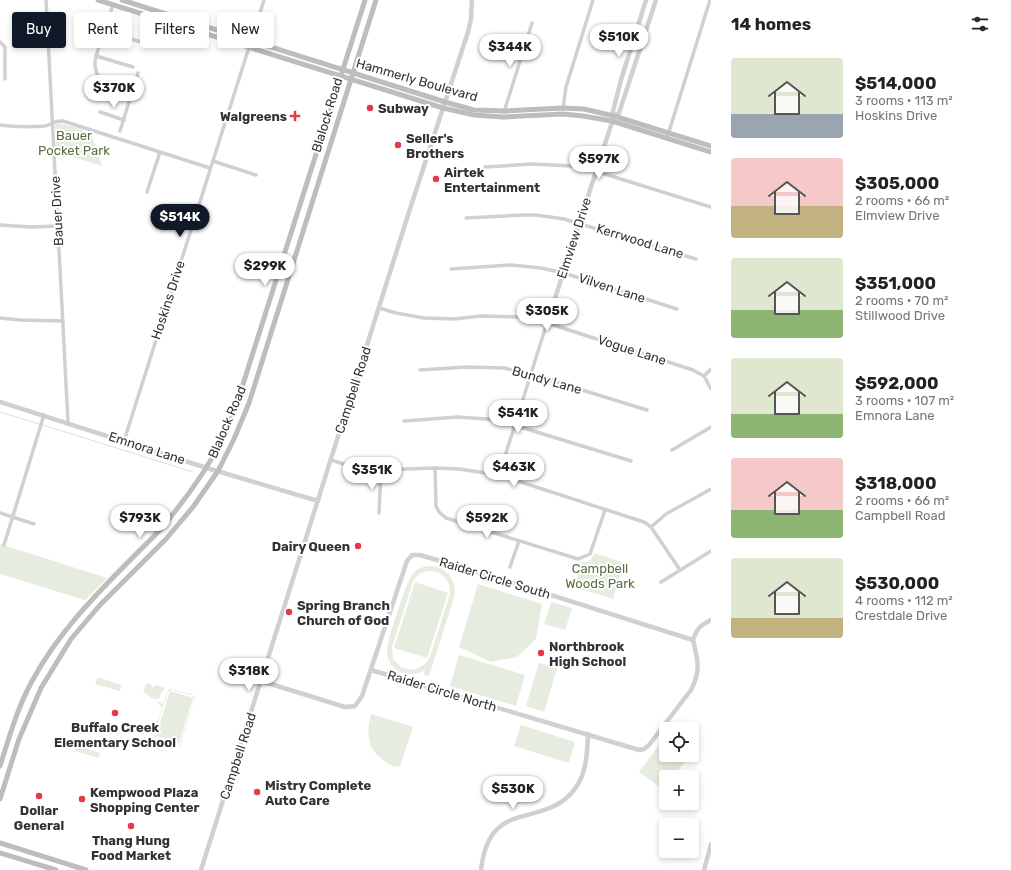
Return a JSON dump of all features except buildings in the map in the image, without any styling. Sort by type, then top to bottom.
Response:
[{"type":"main road","name":"Hammerly Boulevard","points":[[98,0],[114,2],[142,12]]},
{"type":"main road","name":"Hammerly Boulevard","points":[[122,0],[159,12]]},
{"type":"main road","name":"Blalock Road","points":[[0,766],[12,730],[31,684],[63,634],[89,602],[158,532],[184,501],[207,468],[224,436],[238,400],[270,302],[365,0]]},
{"type":"main road","name":"Blalock Road","points":[[0,799],[19,739],[41,688],[71,639],[100,605],[166,539],[193,507],[218,471],[235,436],[249,403],[376,0]]},
{"type":"main road","name":"Hammerly Boulevard","points":[[252,48],[443,108],[474,115],[503,117],[563,111]]},
{"type":"main road","name":"Hammerly Boulevard","points":[[273,48],[474,110],[563,111],[583,116],[613,119],[668,136],[711,152]]},
{"type":"main road","points":[[322,135],[331,140]]},
{"type":"main road","name":"Hammerly Boulevard","points":[[668,136],[711,146]]},
{"type":"main road","points":[[292,230],[302,234]]},
{"type":"main road","points":[[270,302],[279,306]]},
{"type":"main road","points":[[248,369],[258,373]]},
{"type":"main road","points":[[12,730],[19,739]]},
{"type":"main road","points":[[4,754],[14,756]]},
{"type":"main road","points":[[0,843],[86,870]]},
{"type":"main road","points":[[0,853],[56,870]]},
{"type":"main road","points":[[41,866],[44,857]]},
{"type":"street","name":"Bauer Drive","points":[[46,0],[68,422]]},
{"type":"street","name":"Hoskins Drive","points":[[260,12],[264,0]]},
{"type":"street","name":"Campbell Road","points":[[201,870],[409,212],[468,32],[471,19],[472,0]]},
{"type":"street","points":[[563,111],[566,87],[593,0]]},
{"type":"street","name":"Elmview Drive","points":[[499,475],[530,374],[580,223],[595,171],[613,119],[613,111],[621,80],[646,0]]},
{"type":"street","name":"Elmview Drive","points":[[613,119],[619,113],[656,0]]},
{"type":"street","points":[[668,136],[710,0]]},
{"type":"street","points":[[111,12],[114,2]]},
{"type":"street","points":[[503,117],[532,23]]},
{"type":"street","points":[[0,42],[5,47],[5,79]]},
{"type":"street","points":[[99,48],[94,63],[99,80],[105,86],[132,95]]},
{"type":"street","name":"Hoskins Drive","points":[[124,441],[249,48]]},
{"type":"street","points":[[96,56],[133,67]]},
{"type":"street","points":[[120,131],[138,73]]},
{"type":"street","points":[[100,112],[124,120]]},
{"type":"street","points":[[0,125],[34,126],[47,125],[57,120],[63,121],[210,168]]},
{"type":"street","points":[[147,192],[160,152]]},
{"type":"street","points":[[212,161],[256,175]]},
{"type":"street","points":[[485,167],[544,164],[573,166],[595,171],[711,207]]},
{"type":"street","name":"Kerrwood Lane","points":[[466,218],[536,215],[580,223],[696,259]]},
{"type":"street","points":[[0,225],[31,227],[58,226]]},
{"type":"street","name":"Vilven Lane","points":[[451,269],[511,265],[541,268],[564,273],[678,309]]},
{"type":"street","name":"Vogue Lane","points":[[379,308],[424,318],[447,319],[498,316],[521,318],[547,323],[684,367],[704,376]]},
{"type":"street","points":[[0,318],[63,321]]},
{"type":"street","name":"Bundy Lane","points":[[420,370],[467,367],[504,368],[530,374],[647,410]]},
{"type":"street","points":[[711,369],[704,376],[711,389]]},
{"type":"street","name":"Emnora Lane","points":[[0,402],[43,417],[68,422],[207,468],[318,501]]},
{"type":"street","points":[[4,545],[43,417]]},
{"type":"street","points":[[404,421],[457,417],[487,419],[514,424],[631,461]]},
{"type":"street","points":[[672,450],[711,427]]},
{"type":"street","points":[[331,460],[356,468],[381,470],[435,468],[459,469],[499,475],[644,522],[651,527],[680,570]]},
{"type":"street","points":[[435,468],[436,506],[439,512],[446,518],[578,559],[590,554],[605,510]]},
{"type":"street","points":[[379,513],[381,470]]},
{"type":"street","points":[[651,527],[666,514],[711,489]]},
{"type":"street","points":[[0,513],[34,524]]},
{"type":"street","points":[[510,567],[519,541]]},
{"type":"street","points":[[660,582],[711,551]]},
{"type":"street","name":"Raider Circle South","points":[[371,670],[406,561],[412,555],[420,555],[506,581],[693,640]]},
{"type":"street","points":[[693,640],[696,630],[711,620]]},
{"type":"street","name":"Raider Circle North","points":[[261,681],[345,707],[355,706],[362,696],[371,670],[638,750],[644,749],[677,708],[696,680],[698,667],[693,640]]},
{"type":"street","points":[[481,870],[483,854],[489,839],[496,830],[516,818],[557,805],[574,790],[582,776],[587,762],[588,734]]},
{"type":"street","points":[[704,870],[711,844]]},
{"type":"green space","name":"Bauer Pocket Park","points":[[58,123],[78,128],[91,134],[102,166],[56,152],[55,125]]},
{"type":"green space","points":[[0,544],[107,578],[85,600],[0,574]]},
{"type":"green space","name":"Campbell Woods Park","points":[[594,553],[624,563],[613,599],[575,587],[582,562],[587,562],[590,560]]},
{"type":"green space","points":[[431,566],[442,569],[450,576],[454,586],[454,598],[429,676],[424,675],[425,670],[419,673],[406,674],[395,668],[388,658],[387,651],[390,636],[409,580],[420,568]],"holes":[[[432,571],[441,574],[447,580],[450,594],[430,657],[425,664],[414,670],[402,668],[393,659],[392,647],[413,581],[419,574]]]},
{"type":"green space","points":[[415,582],[448,593],[427,658],[394,648]]},
{"type":"green space","points":[[478,584],[542,604],[536,639],[517,657],[491,662],[459,647]]},
{"type":"green space","points":[[551,602],[572,608],[565,630],[544,624]]},
{"type":"green space","points":[[459,655],[525,675],[516,706],[450,686]]},
{"type":"green space","points":[[539,663],[557,668],[544,712],[526,706]]},
{"type":"green space","points":[[98,677],[121,685],[120,691],[95,684]]},
{"type":"green space","points":[[147,683],[151,684],[153,688],[156,685],[164,688],[159,699],[151,698],[143,691]]},
{"type":"green space","points":[[170,689],[192,694],[195,698],[180,746],[172,749],[179,746],[194,700],[192,695],[171,690],[168,692],[157,725],[156,743],[158,748],[169,750],[161,751],[157,748],[154,743],[154,737],[156,724],[162,707],[154,700],[163,704],[168,690]]},
{"type":"green space","points":[[170,691],[193,698],[179,743],[156,736]]},
{"type":"green space","points":[[371,714],[413,727],[400,766],[394,766],[388,763],[375,752],[372,747],[369,735],[369,721]]},
{"type":"green space","points":[[521,725],[575,742],[569,763],[514,746]]},
{"type":"green space","points":[[76,745],[100,753],[98,758],[75,751]]},
{"type":"green space","points":[[659,745],[659,762],[685,762],[678,770],[659,770],[659,786],[639,772]]},
{"type":"waterway","points":[[0,412],[39,424]]},
{"type":"waterway","points":[[43,425],[193,472]]},
{"type":"place","name":"Subway","points":[[370,108]]},
{"type":"place","name":"Walgreens","points":[[295,116]]},
{"type":"place","name":"Seller's Brothers","points":[[398,145]]},
{"type":"place","name":"Airtek Entertainment","points":[[436,179]]},
{"type":"place","name":"Dairy Queen","points":[[358,546]]},
{"type":"place","name":"Spring Branch Church of God","points":[[289,612]]},
{"type":"place","name":"Northbrook High School","points":[[541,653]]},
{"type":"place","name":"Buffalo Creek Elementary School","points":[[115,713]]},
{"type":"place","name":"Mistry Complete Auto Care","points":[[257,792]]},
{"type":"place","name":"Dollar General","points":[[39,796]]},
{"type":"place","name":"Kempwood Plaza Shopping Center","points":[[82,799]]},
{"type":"place","name":"Thang Hung Food Market","points":[[131,826]]}]
